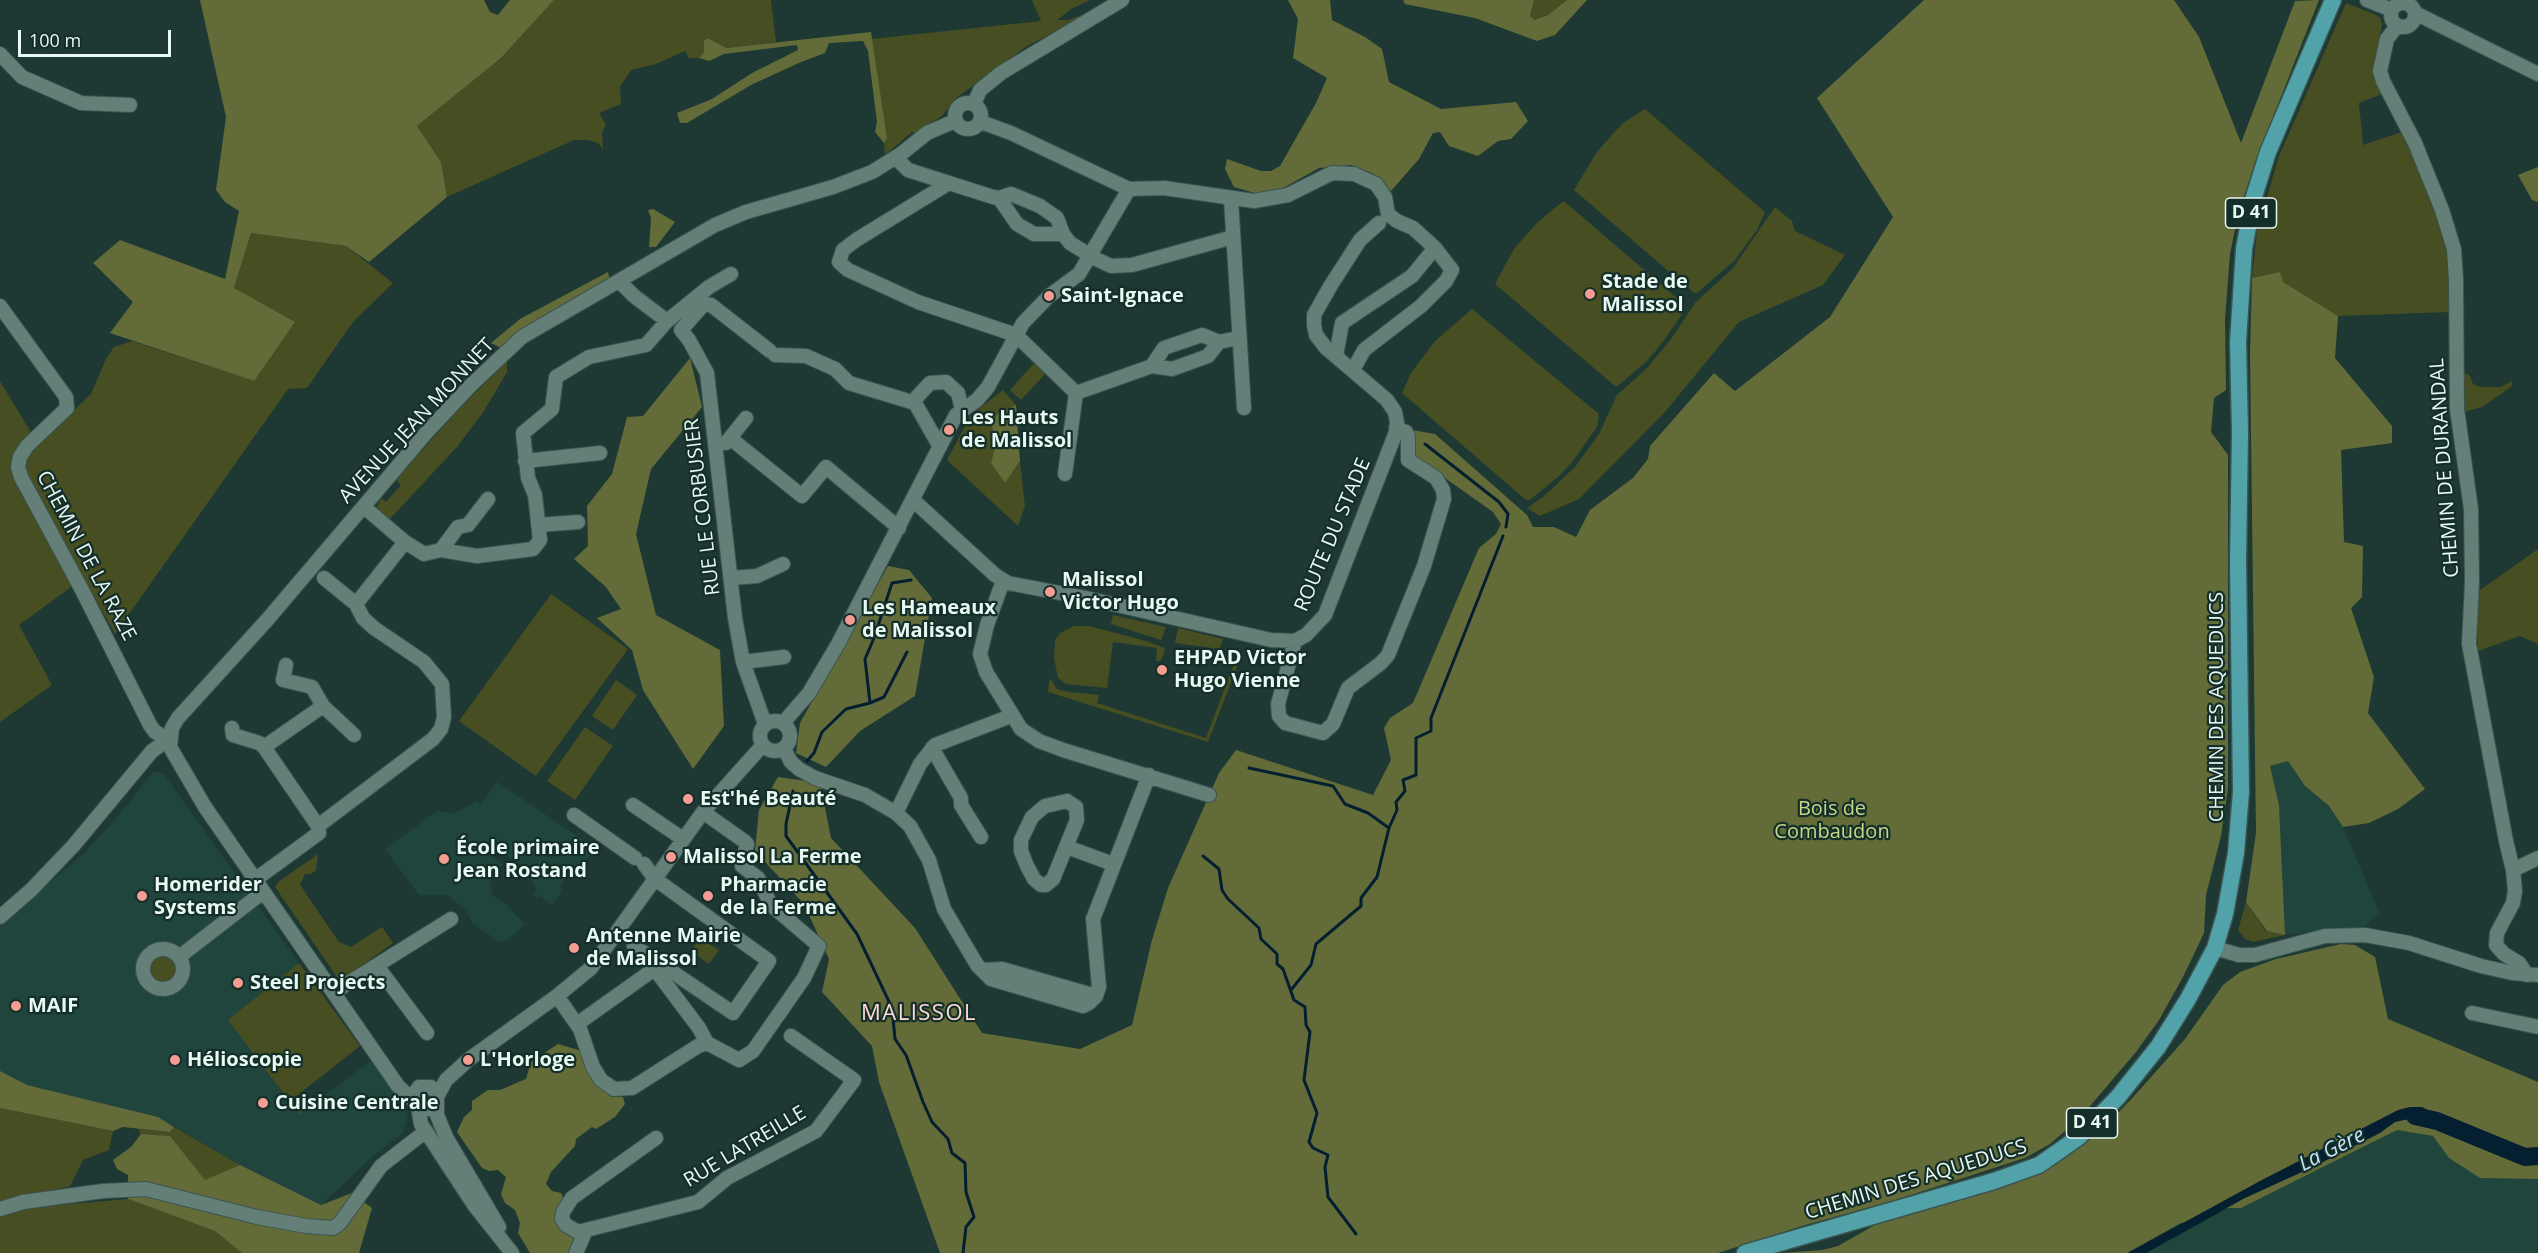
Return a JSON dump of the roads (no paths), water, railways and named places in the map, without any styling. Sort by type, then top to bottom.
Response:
[{"type":"main road","name":"CHEMIN DES AQUEDUCS","points":[[1746,1253],[1994,1181],[2038,1165],[2079,1137],[2118,1097],[2158,1047],[2188,999],[2215,948],[2225,914],[2230,884],[2241,792],[2238,342],[2244,249],[2253,200],[2268,152],[2333,0]]},
{"type":"street","points":[[974,104],[980,90],[1001,72],[1122,0]]},
{"type":"street","points":[[2367,0],[2406,6],[2538,74]]},
{"type":"street","points":[[2406,6],[2414,21],[2409,26],[2397,26],[2391,20],[2406,6]]},
{"type":"street","name":"CHEMIN DE DURANDAL","points":[[2397,26],[2387,39],[2380,71],[2415,143],[2452,234],[2454,249],[2457,409],[2471,509],[2472,582],[2469,644],[2513,870],[2515,891],[2513,903],[2497,933],[2496,945],[2504,954],[2533,975]]},
{"type":"street","points":[[0,54],[22,77],[81,104],[130,105]]},
{"type":"street","points":[[966,103],[974,104],[980,108],[981,122],[975,128],[967,130],[960,127],[955,121],[955,113],[959,106],[966,103]]},
{"type":"street","name":"AVENUE JEAN MONNET","points":[[169,739],[177,718],[426,434],[522,337],[715,225],[746,212],[872,172],[896,158],[927,133],[955,121]]},
{"type":"street","points":[[913,500],[1003,581],[1207,628],[1271,640],[1295,641],[1278,704],[1279,716],[1286,723],[1323,733],[1333,724],[1348,688],[1388,655],[1424,567],[1444,499],[1443,490],[1436,478],[1408,460],[1408,436],[1406,432],[1396,428],[1395,412],[1387,400],[1336,356],[1316,335],[1314,315],[1360,240],[1383,218],[1385,197],[1376,184],[1362,176],[1343,172],[1324,175],[1299,191],[1276,198],[1254,201],[1164,188],[1129,189],[1011,133],[981,122]]},
{"type":"street","points":[[896,158],[908,170],[999,198],[1011,194],[1040,206],[1057,218],[1063,234],[1070,243],[1104,264],[1118,267],[1233,237]]},
{"type":"street","points":[[948,183],[856,240],[843,250],[839,262],[849,270],[918,302],[1016,335],[1076,393]]},
{"type":"street","points":[[783,723],[809,693],[820,676],[956,416],[977,400],[988,387],[1016,335],[1036,309],[1079,274],[1129,189]]},
{"type":"street","points":[[999,198],[1017,224],[1034,234],[1063,234]]},
{"type":"street","points":[[1231,199],[1244,408]]},
{"type":"street","points":[[1353,370],[1364,350],[1421,306],[1450,275],[1451,266],[1413,228],[1383,218]]},
{"type":"street","points":[[1336,356],[1342,323],[1412,276],[1435,248]]},
{"type":"street","points":[[364,507],[405,542],[423,554],[441,550],[477,556],[533,549],[540,540],[535,495],[528,478],[523,434],[552,409],[555,381],[560,372],[589,357],[646,345],[667,321],[710,287],[731,274]]},
{"type":"street","points":[[619,281],[634,296],[667,321]]},
{"type":"street","name":"RUE LE CORBUSIER","points":[[765,724],[743,662],[706,373],[689,340],[681,330],[704,304],[711,305],[773,353],[806,356],[835,369],[849,383],[915,403]]},
{"type":"street","name":"CHEMIN DE LA RAZE","points":[[0,306],[66,398],[67,408],[27,446],[20,457],[18,467],[21,477],[93,610],[150,725],[155,732],[169,739]]},
{"type":"street","points":[[1152,366],[1164,348],[1202,335],[1219,342],[1238,338]]},
{"type":"street","points":[[1076,393],[1152,366],[1172,369],[1208,356],[1219,342]]},
{"type":"street","points":[[940,447],[915,403],[920,393],[930,383],[946,382],[958,393],[962,410]]},
{"type":"street","points":[[1065,474],[1076,393]]},
{"type":"street","points":[[716,454],[746,418]]},
{"type":"street","name":"ROUTE DU STADE","points":[[1295,641],[1312,631],[1325,615],[1396,428]]},
{"type":"street","points":[[730,438],[802,496],[826,467],[899,528]]},
{"type":"street","points":[[525,460],[600,453]]},
{"type":"street","points":[[441,550],[458,527],[468,525],[488,500]]},
{"type":"street","points":[[538,525],[578,522]]},
{"type":"street","points":[[356,604],[405,542]]},
{"type":"street","points":[[731,578],[757,576],[783,564]]},
{"type":"street","points":[[318,826],[434,739],[441,729],[445,701],[442,684],[424,663],[363,618],[356,604],[324,578]]},
{"type":"street","points":[[1003,581],[987,625],[980,654],[986,672],[1021,729],[1039,741],[1209,795]]},
{"type":"street","points":[[743,662],[784,657]]},
{"type":"street","points":[[286,666],[283,680],[312,687],[323,706],[354,735]]},
{"type":"street","points":[[264,747],[323,706]]},
{"type":"street","points":[[896,813],[920,764],[932,748],[942,741],[1011,716]]},
{"type":"street","points":[[772,721],[783,723],[790,735],[788,744],[784,749],[769,751],[762,746],[760,732],[765,724],[772,721]]},
{"type":"street","points":[[232,728],[233,735],[259,743],[264,747],[318,826],[319,833],[256,879]]},
{"type":"street","points":[[0,916],[31,890],[74,844],[152,751],[169,739],[173,754],[205,807],[389,1069],[398,1086],[419,1095],[429,1109],[446,1080],[468,1060]]},
{"type":"street","points":[[419,1095],[557,996],[591,968],[703,812],[762,746]]},
{"type":"street","points":[[932,748],[961,798],[961,805],[981,837]]},
{"type":"street","points":[[784,749],[791,762],[799,769],[815,778],[849,788],[896,813],[910,826],[929,860],[944,909],[977,965],[991,979],[1083,1006],[1096,996],[1099,987],[1093,919],[1149,775]]},
{"type":"street","points":[[1067,801],[1072,802],[1078,812],[1067,847],[1053,879],[1046,885],[1034,879],[1027,866],[1021,840],[1032,817],[1045,806],[1067,801]]},
{"type":"street","points":[[633,805],[683,839]]},
{"type":"street","points":[[573,1018],[653,970],[657,972],[699,1028],[707,1043],[739,1060],[753,1051],[804,978],[819,946],[771,906],[758,878],[742,866],[747,844],[703,812]]},
{"type":"street","points":[[574,815],[639,861],[655,879],[769,961],[733,1012],[634,946]]},
{"type":"street","points":[[1067,847],[1113,864]]},
{"type":"street","points":[[2513,870],[2538,858]]},
{"type":"street","points":[[179,957],[263,892]]},
{"type":"street","points":[[334,992],[451,919]]},
{"type":"street","points":[[2215,948],[2239,955],[2255,955],[2325,936],[2365,935],[2409,943],[2481,966],[2533,975]]},
{"type":"street","points":[[377,966],[427,1033]]},
{"type":"street","points":[[557,996],[573,1018],[593,1067],[607,1086],[620,1090],[632,1088],[698,1046],[707,1043]]},
{"type":"street","points":[[2472,1013],[2538,1027]]},
{"type":"street","name":"RUE LATREILLE","points":[[586,1230],[698,1202],[727,1178],[816,1131],[837,1106],[854,1080],[791,1036]]},
{"type":"street","points":[[419,1095],[434,1089],[437,1098],[437,1115],[446,1137],[486,1202],[512,1253]]},
{"type":"street","points":[[419,1095],[420,1120],[426,1131],[474,1205],[512,1253]]},
{"type":"street","points":[[0,1209],[23,1202],[104,1191],[146,1189],[257,1217],[323,1228],[338,1225],[381,1166],[426,1131]]},
{"type":"street","points":[[586,1230],[578,1232],[566,1225],[562,1219],[567,1204],[572,1198],[656,1138]]},
{"type":"street","points":[[576,1253],[586,1230]]},
{"type":"water","points":[[2422,1107],[2441,1117],[2435,1128],[2429,1121],[2414,1118],[2395,1122],[2380,1133],[2243,1199],[2146,1253],[2128,1253],[2260,1181],[2398,1110]]},
{"type":"waterway","points":[[1425,444],[1499,502],[1508,514],[1506,527]]},
{"type":"waterway","points":[[1291,990],[1311,965],[1316,944],[1361,906],[1361,898],[1377,877],[1389,828],[1397,810],[1396,802],[1405,791],[1403,780],[1416,775],[1416,738],[1431,731],[1431,718],[1503,536]]},
{"type":"waterway","points":[[807,761],[814,753],[822,732],[846,709],[870,703],[865,659],[892,583],[911,580]]},
{"type":"waterway","points":[[870,703],[884,697],[907,652]]},
{"type":"waterway","points":[[1249,768],[1333,786],[1345,804],[1368,813],[1389,828]]},
{"type":"waterway","points":[[793,791],[786,824],[786,836],[857,934],[892,1008],[895,1039],[906,1055],[932,1122],[948,1139],[952,1153],[965,1163],[966,1192],[974,1217],[966,1227],[963,1253]]},
{"type":"waterway","points":[[1203,856],[1219,869],[1222,890],[1228,899],[1259,928],[1261,939],[1277,954],[1277,964],[1283,969],[1294,1000],[1305,1007],[1306,1025],[1310,1032],[1304,1080],[1317,1113],[1309,1142],[1313,1148],[1328,1155],[1325,1167],[1328,1197],[1356,1234]]},
{"type":"waterway","name":"La Gère","points":[[2415,1116],[2437,1121],[2525,1157],[2538,1156]]},
{"type":"place","name":"Stade de Malissol","points":[[1590,294]]},
{"type":"place","name":"Saint-Ignace","points":[[1049,296]]},
{"type":"place","name":"Les Hauts de Malissol","points":[[949,430]]},
{"type":"place","name":"Malissol Victor Hugo","points":[[1050,592]]},
{"type":"place","name":"Les Hameaux de Malissol","points":[[850,620]]},
{"type":"place","name":"EHPAD Victor Hugo Vienne","points":[[1162,670]]},
{"type":"place","name":"Est'hé Beauté","points":[[688,799]]},
{"type":"place","name":"Malissol La Ferme","points":[[671,857]]},
{"type":"place","name":"École primaire Jean Rostand","points":[[444,859]]},
{"type":"place","name":"Homerider Systems","points":[[142,896]]},
{"type":"place","name":"Pharmacie de la Ferme","points":[[708,896]]},
{"type":"place","name":"Antenne Mairie de Malissol","points":[[574,948]]},
{"type":"place","name":"Steel Projects","points":[[238,983]]},
{"type":"place","name":"MAIF","points":[[16,1006]]},
{"type":"place","name":"Hélioscopie","points":[[175,1060]]},
{"type":"place","name":"L'Horloge","points":[[468,1060]]},
{"type":"place","name":"Cuisine Centrale","points":[[263,1103]]},
{"type":"district","name":"MALISSOL","points":[[919,1014]]},
{"type":"park label","name":"Bois de Combaudon","points":[[1832,820]]}]
